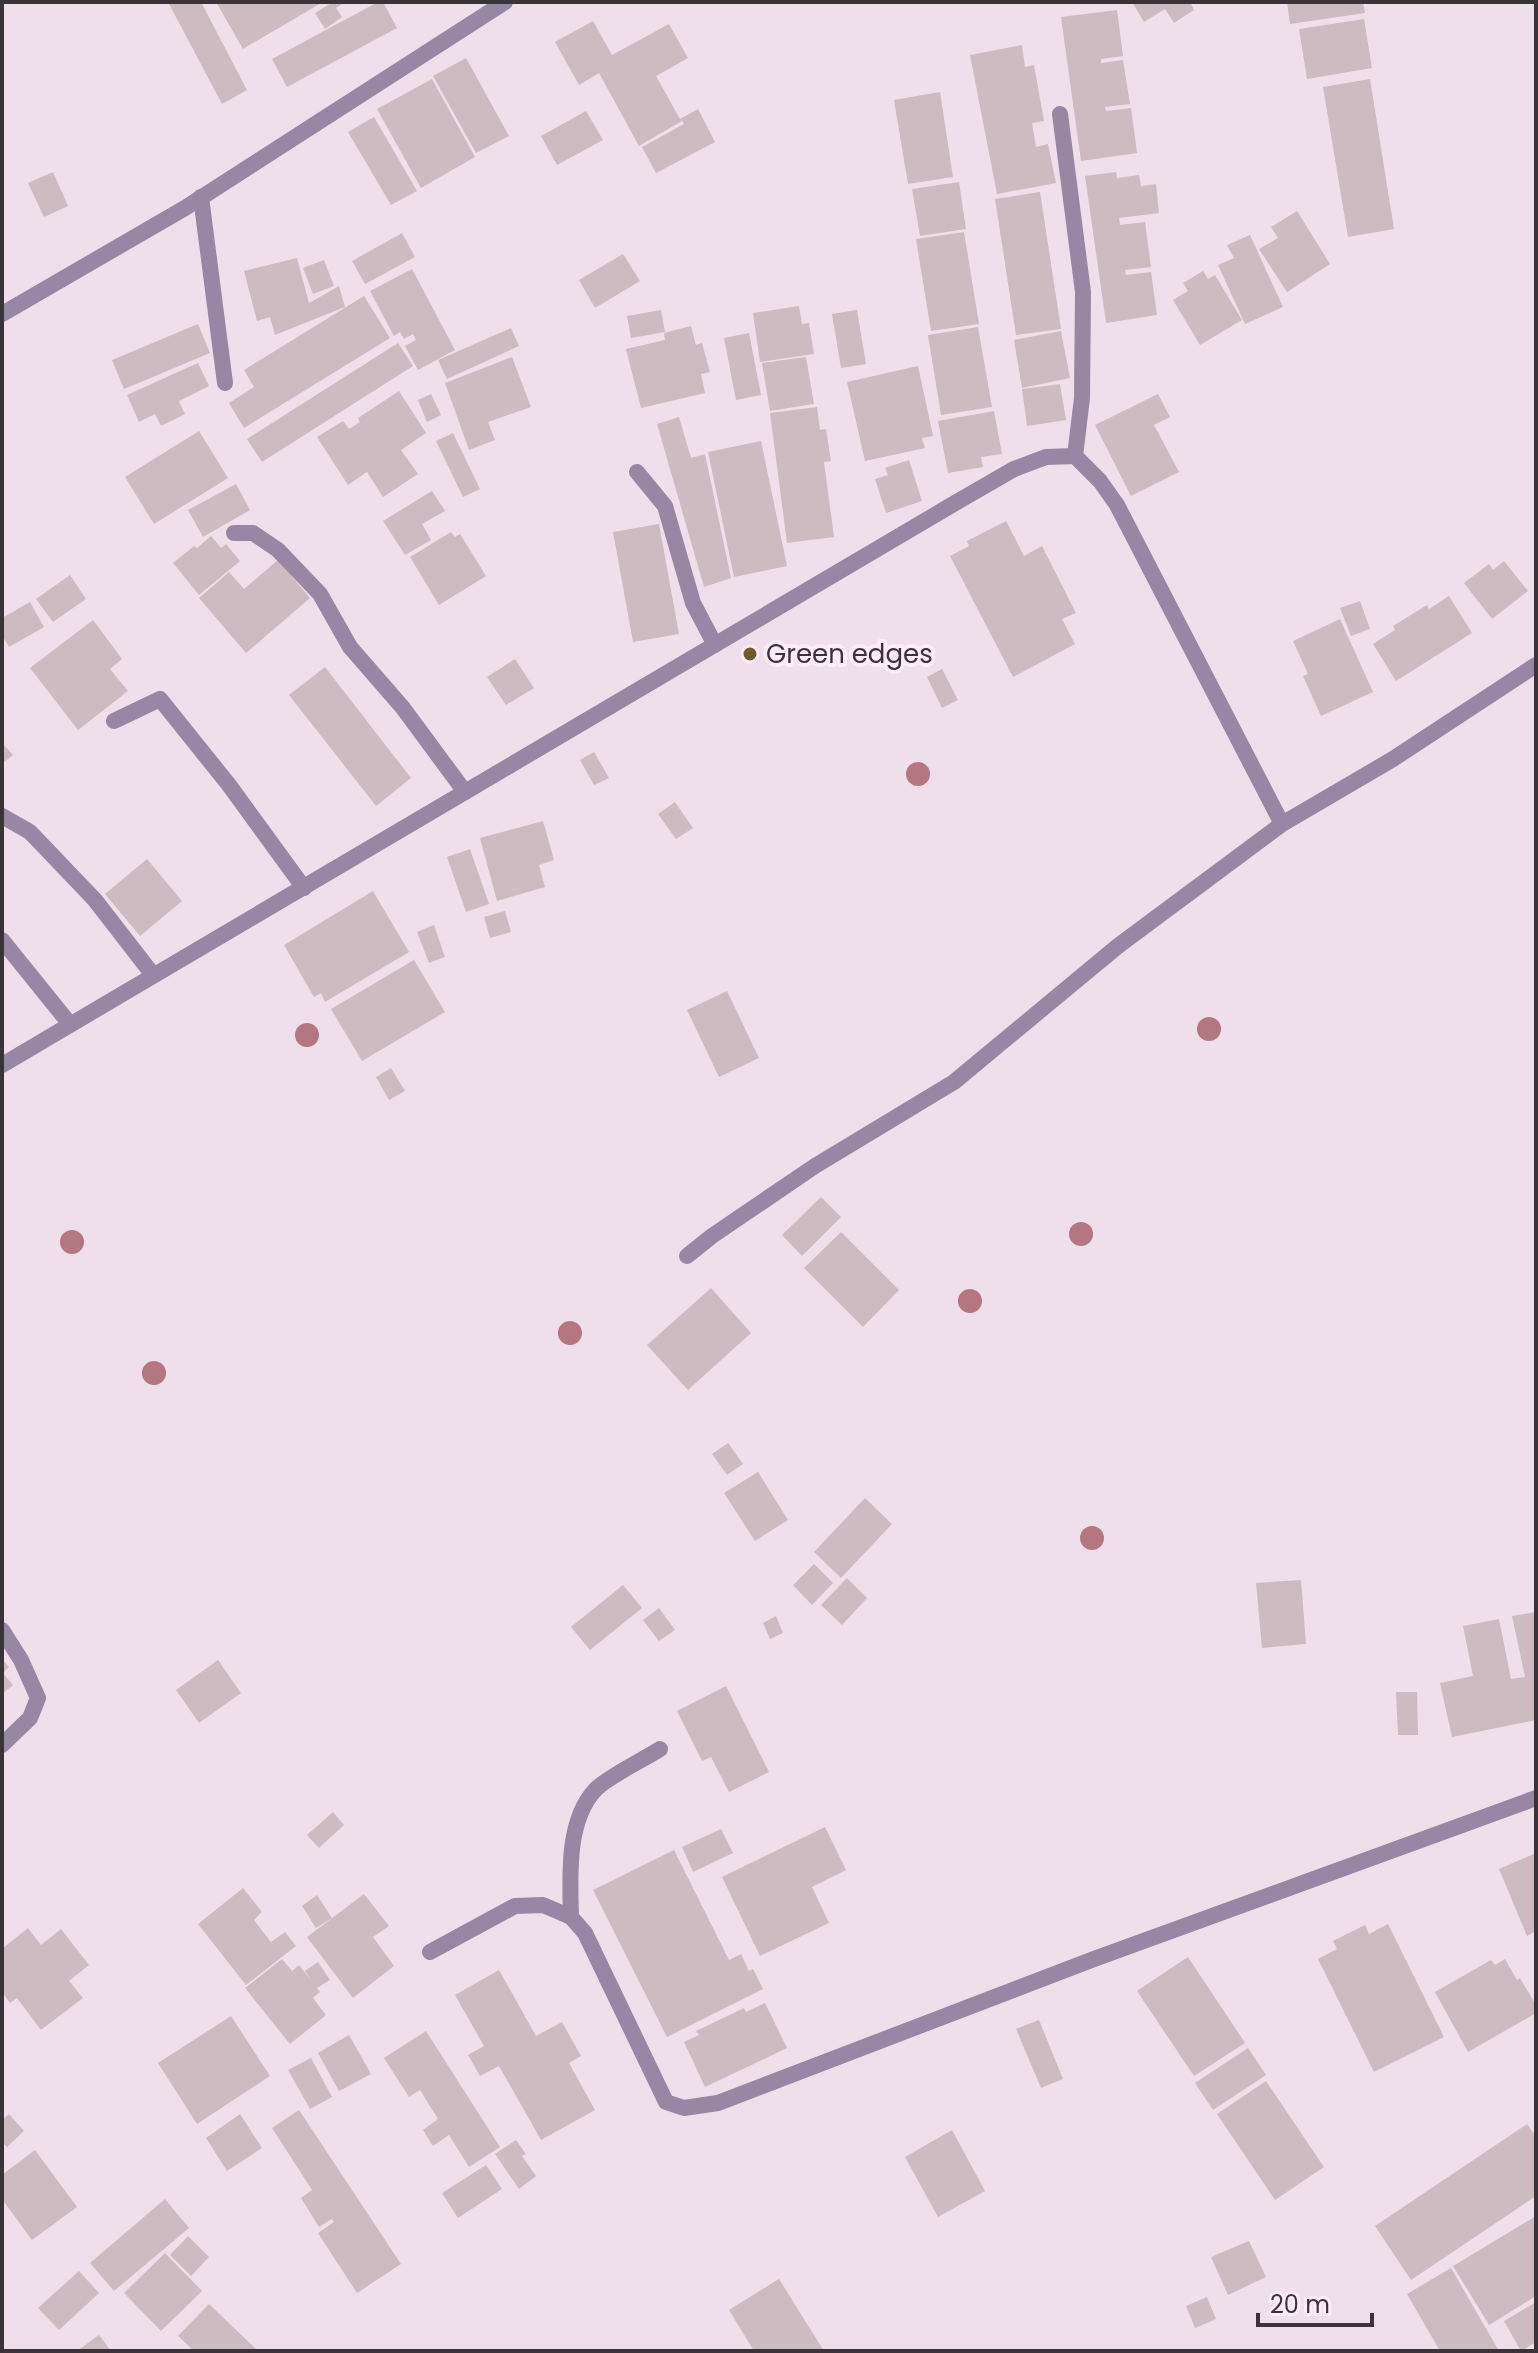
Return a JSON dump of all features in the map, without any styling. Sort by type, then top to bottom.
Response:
[{"type":"street","points":[[2,314],[201,197],[505,2]]},
{"type":"street","points":[[1060,114],[1083,292],[1082,398],[1075,456]]},
{"type":"street","points":[[201,197],[225,383]]},
{"type":"street","points":[[2,1065],[1014,469],[1046,457],[1075,456],[1100,481],[1117,505],[1282,824]]},
{"type":"street","points":[[637,472],[665,506],[693,603],[715,645]]},
{"type":"street","points":[[234,533],[253,533],[278,550],[320,594],[350,647],[403,708],[465,792]]},
{"type":"street","points":[[687,1256],[815,1166],[954,1082],[1118,946],[1282,824],[1393,759],[1536,665]]},
{"type":"street","points":[[114,721],[160,699],[229,785],[304,888]]},
{"type":"street","points":[[2,816],[30,832],[95,900],[153,975]]},
{"type":"street","points":[[2,940],[69,1023]]},
{"type":"street","points":[[2,1630],[21,1660],[38,1698],[30,1718],[2,1745]]},
{"type":"street","points":[[571,1917],[570,1858],[579,1819],[596,1790],[660,1749]]},
{"type":"street","points":[[430,1952],[515,1906],[543,1905],[571,1917],[585,1933],[666,2102],[684,2108],[718,2103],[1094,1959],[1536,1798]]},
{"type":"building","points":[[168,2],[201,2],[247,90],[222,104]]},
{"type":"building","points":[[216,2],[323,2],[243,49]]},
{"type":"building","points":[[333,2],[345,2],[336,8],[342,17],[325,29],[315,13]]},
{"type":"building","points":[[383,2],[397,28],[287,87],[272,59]]},
{"type":"building","points":[[1132,2],[1190,2],[1194,10],[1174,23],[1165,9],[1144,22]]},
{"type":"building","points":[[1287,2],[1363,2],[1365,13],[1290,24]]},
{"type":"building","points":[[1117,10],[1123,56],[1101,59],[1101,63],[1123,60],[1130,104],[1105,107],[1106,111],[1131,108],[1137,153],[1081,161],[1061,17]]},
{"type":"building","points":[[1364,19],[1372,68],[1307,79],[1299,29]]},
{"type":"building","points":[[593,21],[612,55],[669,24],[688,58],[656,76],[680,119],[698,109],[715,142],[656,173],[642,147],[684,124],[682,121],[639,146],[599,73],[579,85],[555,42]]},
{"type":"building","points":[[1022,45],[1025,67],[1034,65],[1044,121],[1032,123],[1036,147],[1048,144],[1056,183],[997,194],[970,55]]},
{"type":"building","points":[[466,58],[509,136],[476,153],[433,76]]},
{"type":"building","points":[[432,79],[475,157],[421,188],[377,109]]},
{"type":"building","points":[[1370,79],[1394,229],[1348,237],[1323,87]]},
{"type":"building","points":[[940,92],[953,177],[908,184],[894,100]]},
{"type":"building","points":[[586,111],[603,140],[557,165],[541,136]]},
{"type":"building","points":[[374,117],[417,191],[391,205],[348,132]]},
{"type":"building","points":[[53,172],[68,206],[44,217],[28,183]]},
{"type":"building","points":[[1116,172],[1117,178],[1139,175],[1141,186],[1156,184],[1159,213],[1119,218],[1120,225],[1145,222],[1151,267],[1125,270],[1126,275],[1151,272],[1157,315],[1106,323],[1085,176]]},
{"type":"building","points":[[959,182],[966,229],[920,236],[912,189]]},
{"type":"building","points":[[1040,192],[1061,329],[1016,335],[995,199]]},
{"type":"building","points":[[1297,211],[1330,264],[1287,292],[1259,249],[1278,238],[1271,227]]},
{"type":"building","points":[[964,232],[979,324],[931,331],[916,239]]},
{"type":"building","points":[[402,233],[415,257],[365,284],[352,261]]},
{"type":"building","points":[[1250,235],[1283,307],[1245,324],[1218,265],[1234,258],[1227,245]]},
{"type":"building","points":[[623,254],[640,281],[595,308],[579,280]]},
{"type":"building","points":[[297,258],[309,303],[339,286],[345,307],[275,335],[270,317],[257,321],[244,271]]},
{"type":"building","points":[[324,260],[334,286],[313,294],[303,268]]},
{"type":"building","points":[[412,269],[455,350],[418,370],[405,346],[416,340],[413,334],[404,339],[400,332],[394,336],[370,291]]},
{"type":"building","points":[[1203,271],[1208,279],[1215,275],[1242,320],[1200,345],[1173,300],[1188,291],[1183,283]]},
{"type":"building","points":[[364,296],[390,338],[244,428],[229,403],[254,387],[244,370]]},
{"type":"building","points":[[799,306],[802,324],[809,323],[814,354],[760,362],[753,313]]},
{"type":"building","points":[[661,310],[665,332],[631,338],[627,316]]},
{"type":"building","points":[[857,310],[866,364],[841,368],[832,314]]},
{"type":"building","points":[[198,324],[210,353],[124,389],[112,360]]},
{"type":"building","points":[[691,326],[696,345],[702,343],[710,372],[701,374],[705,393],[641,408],[626,349],[665,340],[664,333]]},
{"type":"building","points":[[978,327],[992,407],[941,415],[928,335]]},
{"type":"building","points":[[511,328],[519,346],[447,379],[438,360]]},
{"type":"building","points":[[1061,331],[1070,378],[1022,388],[1014,340]]},
{"type":"building","points":[[749,333],[761,395],[736,400],[724,338]]},
{"type":"building","points":[[398,343],[413,366],[262,462],[247,439]]},
{"type":"building","points":[[512,357],[531,407],[488,422],[495,440],[469,450],[445,383]]},
{"type":"building","points":[[806,357],[814,404],[770,411],[762,363]]},
{"type":"building","points":[[198,363],[209,386],[179,401],[185,414],[161,426],[155,414],[139,422],[127,395]]},
{"type":"building","points":[[918,366],[933,436],[922,438],[925,448],[865,461],[847,382]]},
{"type":"building","points":[[1060,384],[1066,420],[1027,426],[1022,389]]},
{"type":"building","points":[[399,391],[426,433],[401,450],[418,474],[383,497],[367,472],[348,485],[317,437],[343,421],[349,429],[360,422],[358,418]]},
{"type":"building","points":[[431,394],[441,415],[427,422],[418,400]]},
{"type":"building","points":[[1158,394],[1170,417],[1154,425],[1179,472],[1131,496],[1095,425]]},
{"type":"building","points":[[817,407],[820,430],[826,429],[831,461],[824,462],[834,537],[787,543],[770,413]]},
{"type":"building","points":[[994,411],[1002,454],[981,457],[983,467],[948,473],[938,421]]},
{"type":"building","points":[[679,417],[691,458],[705,454],[731,578],[704,587],[657,424]]},
{"type":"building","points":[[199,431],[228,478],[154,524],[125,477]]},
{"type":"building","points":[[453,433],[480,489],[463,497],[436,441]]},
{"type":"building","points":[[761,441],[787,566],[734,577],[708,452]]},
{"type":"building","points":[[909,460],[922,501],[886,513],[875,479],[888,475],[885,468]]},
{"type":"building","points":[[236,484],[250,510],[203,537],[188,510]]},
{"type":"building","points":[[432,491],[445,511],[422,524],[431,540],[405,555],[383,521]]},
{"type":"building","points":[[1006,521],[1024,556],[1042,546],[1076,613],[1062,619],[1075,644],[1013,677],[950,556],[969,546],[967,541]]},
{"type":"building","points":[[659,524],[679,634],[633,642],[613,532]]},
{"type":"building","points":[[451,532],[455,537],[460,534],[486,576],[439,605],[410,557]]},
{"type":"building","points":[[211,536],[221,548],[226,544],[240,561],[199,595],[173,563]]},
{"type":"building","points":[[278,560],[310,598],[246,653],[199,598],[229,572],[244,589]]},
{"type":"building","points":[[1504,561],[1528,591],[1492,619],[1464,583],[1489,564],[1493,570]]},
{"type":"building","points":[[70,575],[86,599],[53,622],[36,599]]},
{"type":"building","points":[[1449,596],[1472,633],[1396,681],[1373,644],[1395,630],[1393,626],[1427,605],[1429,609]]},
{"type":"building","points":[[1360,601],[1370,629],[1351,636],[1340,608]]},
{"type":"building","points":[[30,602],[44,627],[9,647],[2,635],[2,618]]},
{"type":"building","points":[[1340,619],[1373,692],[1321,716],[1303,676],[1308,674],[1293,641]]},
{"type":"building","points":[[93,620],[122,659],[110,669],[128,691],[78,730],[30,668]]},
{"type":"building","points":[[515,659],[534,688],[506,705],[487,677]]},
{"type":"building","points":[[325,667],[411,778],[376,806],[289,695]]},
{"type":"building","points":[[942,669],[958,700],[942,708],[927,677]]},
{"type":"building","points":[[2,743],[13,755],[2,764]]},
{"type":"building","points":[[594,752],[609,778],[594,785],[580,760]]},
{"type":"building","points":[[675,802],[693,828],[676,839],[658,814]]},
{"type":"building","points":[[543,821],[554,860],[539,865],[545,887],[497,901],[480,838]]},
{"type":"building","points":[[470,849],[489,904],[466,912],[447,857]]},
{"type":"building","points":[[147,859],[182,901],[140,936],[105,894]]},
{"type":"building","points":[[373,891],[409,952],[325,1002],[321,993],[314,997],[284,945]]},
{"type":"building","points":[[505,911],[511,932],[490,938],[484,917]]},
{"type":"building","points":[[434,925],[445,957],[429,963],[417,932]]},
{"type":"building","points":[[414,960],[445,1012],[362,1061],[331,1009]]},
{"type":"building","points":[[727,991],[759,1058],[719,1077],[687,1010]]},
{"type":"building","points":[[391,1068],[405,1091],[389,1100],[376,1077]]},
{"type":"building","points":[[821,1197],[841,1217],[802,1256],[782,1235]]},
{"type":"building","points":[[841,1232],[899,1290],[863,1327],[804,1268]]},
{"type":"building","points":[[711,1288],[751,1333],[688,1390],[647,1345]]},
{"type":"building","points":[[728,1443],[743,1464],[727,1475],[712,1454]]},
{"type":"building","points":[[758,1472],[788,1520],[755,1541],[724,1493]]},
{"type":"building","points":[[865,1498],[892,1524],[841,1578],[814,1552]]},
{"type":"building","points":[[814,1564],[833,1583],[812,1605],[793,1585]]},
{"type":"building","points":[[847,1578],[867,1598],[842,1625],[821,1605]]},
{"type":"building","points":[[1301,1580],[1306,1644],[1262,1648],[1256,1583]]},
{"type":"building","points":[[623,1585],[642,1608],[590,1650],[571,1627]]},
{"type":"building","points":[[659,1608],[675,1630],[659,1641],[643,1620]]},
{"type":"building","points":[[1536,1612],[1536,1720],[1452,1737],[1440,1683],[1473,1676],[1463,1626],[1499,1619],[1511,1679],[1525,1677],[1512,1616]]},
{"type":"building","points":[[776,1616],[783,1633],[770,1639],[763,1623]]},
{"type":"building","points":[[2,1659],[9,1667],[3,1673],[13,1685],[2,1694]]},
{"type":"building","points":[[218,1660],[241,1693],[199,1723],[176,1690]]},
{"type":"building","points":[[726,1686],[769,1772],[729,1792],[711,1757],[702,1761],[677,1711]]},
{"type":"building","points":[[1396,1692],[1417,1692],[1418,1735],[1398,1735]]},
{"type":"building","points":[[333,1812],[344,1825],[319,1848],[307,1835]]},
{"type":"building","points":[[825,1827],[846,1870],[812,1887],[829,1923],[760,1956],[722,1877]]},
{"type":"building","points":[[721,1829],[733,1853],[693,1872],[682,1847]]},
{"type":"building","points":[[674,1850],[729,1960],[741,1954],[763,1989],[667,2037],[593,1890]]},
{"type":"building","points":[[1536,1853],[1536,1931],[1527,1936],[1499,1869]]},
{"type":"building","points":[[243,1888],[262,1912],[254,1920],[271,1942],[285,1932],[296,1946],[246,1985],[198,1924]]},
{"type":"building","points":[[364,1894],[389,1926],[373,1937],[394,1966],[353,1998],[307,1937]]},
{"type":"building","points":[[317,1895],[332,1918],[316,1928],[302,1906]]},
{"type":"building","points":[[1388,1924],[1444,2037],[1374,2072],[1318,1959],[1337,1949],[1333,1941],[1365,1925],[1369,1934]]},
{"type":"building","points":[[28,1928],[41,1945],[61,1929],[89,1965],[69,1981],[83,1998],[41,2030],[17,1998],[10,2003],[2,1992],[2,1949]]},
{"type":"building","points":[[1188,1957],[1245,2043],[1194,2076],[1137,1991]]},
{"type":"building","points":[[282,1959],[292,1971],[299,1965],[311,1980],[305,1971],[318,1962],[330,1980],[317,1988],[320,1992],[313,1998],[326,2015],[290,2044],[245,1988]]},
{"type":"building","points":[[1505,1959],[1536,2005],[1536,2013],[1468,2052],[1435,1992],[1491,1960],[1495,1965]]},
{"type":"building","points":[[499,1970],[536,2036],[562,2022],[581,2056],[569,2063],[595,2110],[541,2140],[499,2066],[480,2076],[468,2055],[484,2046],[455,1995]]},
{"type":"building","points":[[765,2003],[787,2048],[705,2087],[684,2042],[699,2035],[696,2031],[744,2008],[746,2012]]},
{"type":"building","points":[[231,2016],[270,2076],[197,2124],[158,2063]]},
{"type":"building","points":[[1039,2020],[1063,2079],[1041,2088],[1016,2029]]},
{"type":"building","points":[[426,2031],[500,2147],[469,2167],[449,2135],[433,2146],[423,2130],[438,2119],[420,2090],[409,2097],[384,2058]]},
{"type":"building","points":[[349,2035],[371,2074],[339,2091],[318,2053]]},
{"type":"building","points":[[1248,2048],[1266,2075],[1213,2110],[1195,2083]]},
{"type":"building","points":[[311,2058],[332,2097],[310,2109],[288,2070]]},
{"type":"building","points":[[1266,2081],[1324,2167],[1275,2200],[1217,2114]]},
{"type":"building","points":[[299,2110],[401,2264],[357,2293],[318,2233],[334,2222],[332,2219],[319,2227],[301,2198],[312,2190],[272,2128]]},
{"type":"building","points":[[9,2114],[24,2131],[7,2147],[2,2142],[2,2120]]},
{"type":"building","points":[[240,2114],[262,2148],[227,2171],[206,2138]]},
{"type":"building","points":[[1527,2124],[1536,2137],[1536,2196],[1411,2280],[1375,2226]]},
{"type":"building","points":[[952,2130],[985,2191],[938,2217],[905,2157]]},
{"type":"building","points":[[516,2140],[526,2154],[522,2156],[536,2176],[519,2189],[495,2154]]},
{"type":"building","points":[[35,2150],[77,2207],[32,2240],[2,2199],[2,2175]]},
{"type":"building","points":[[486,2165],[502,2189],[458,2218],[442,2193]]},
{"type":"building","points":[[165,2199],[189,2228],[114,2291],[90,2263]]},
{"type":"building","points":[[1536,2216],[1536,2296],[1489,2325],[1453,2266]]},
{"type":"building","points":[[188,2236],[209,2257],[191,2276],[170,2255]]},
{"type":"building","points":[[1249,2241],[1266,2277],[1228,2295],[1211,2257]]},
{"type":"building","points":[[165,2253],[202,2291],[161,2331],[124,2293]]},
{"type":"building","points":[[1451,2268],[1499,2351],[1440,2351],[1407,2294]]},
{"type":"building","points":[[79,2271],[99,2293],[59,2330],[38,2308]]},
{"type":"building","points":[[779,2279],[824,2351],[754,2351],[729,2310]]},
{"type":"building","points":[[1207,2297],[1216,2319],[1195,2328],[1186,2306]]},
{"type":"building","points":[[1536,2302],[1536,2342],[1521,2351],[1504,2321]]},
{"type":"building","points":[[209,2304],[258,2351],[194,2351],[178,2336]]},
{"type":"building","points":[[99,2335],[111,2351],[77,2351]]},
{"type":"place","name":"Green edges","points":[[750,654]]}]
